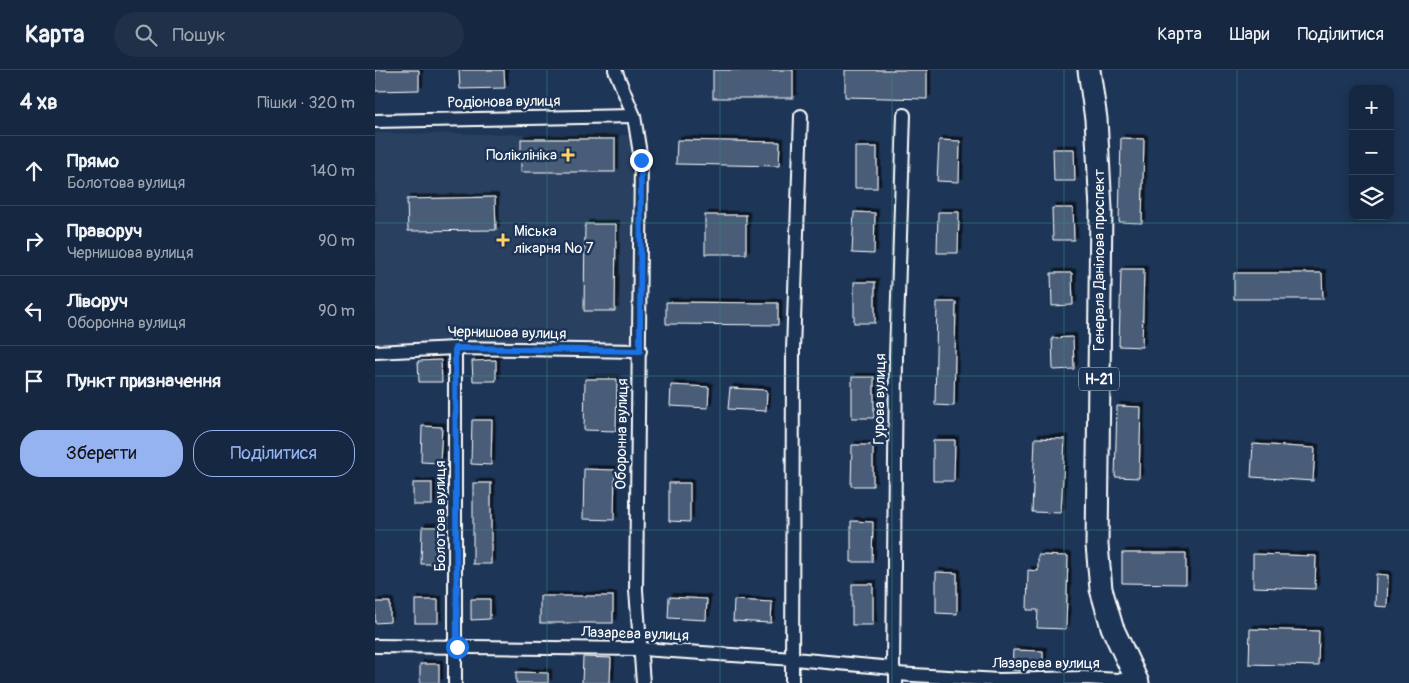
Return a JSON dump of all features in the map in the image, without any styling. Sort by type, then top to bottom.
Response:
[{"type":"main road","name":"Генерала Данілова проспект","points":[[1089,70],[1096,119],[1101,209],[1097,546],[1101,589],[1112,627],[1137,682]]},
{"type":"street","name":"Оборонна вулиця","points":[[615,70],[634,116],[641,160],[636,590],[642,649],[643,683]]},
{"type":"street","name":"Гурова вулиця","points":[[895,675],[896,357],[903,115]]},
{"type":"street","name":"Родіонова вулиця","points":[[375,121],[634,116]]},
{"type":"street","points":[[792,683],[793,350],[801,116]]},
{"type":"street","name":"Чернишова вулиця","points":[[375,352],[455,348],[640,351]]},
{"type":"street","name":"Болотова вулиця","points":[[455,348],[457,647],[455,683]]},
{"type":"street","name":"Лазарєва вулиця","points":[[375,646],[642,649],[793,659],[895,675],[999,682],[1084,678],[1137,682]]},
{"type":"shaded area","name":"Міська лікарня № 7","points":[[375,133],[632,135],[631,346],[375,345]]},
{"type":"building","points":[[375,70],[419,70],[419,90],[375,91]]},
{"type":"building","points":[[459,70],[504,70],[505,88],[460,89]]},
{"type":"building","points":[[713,70],[793,70],[793,98],[713,98]]},
{"type":"building","points":[[845,70],[927,70],[927,99],[845,97]]},
{"type":"building","points":[[1121,138],[1144,139],[1142,223],[1119,222]]},
{"type":"building","name":"Поліклініка","points":[[521,139],[615,139],[615,172],[521,172]]},
{"type":"building","points":[[677,140],[780,142],[779,166],[676,164]]},
{"type":"building","points":[[939,140],[960,141],[959,182],[937,181]]},
{"type":"building","points":[[855,147],[877,147],[877,188],[855,188]]},
{"type":"building","points":[[1053,149],[1074,149],[1075,181],[1054,181]]},
{"type":"building","points":[[495,197],[496,230],[408,231],[407,199]]},
{"type":"building","points":[[1052,208],[1073,208],[1074,240],[1053,240]]},
{"type":"building","points":[[854,212],[875,213],[874,254],[852,253]]},
{"type":"building","points":[[938,212],[959,212],[958,253],[937,253]]},
{"type":"building","points":[[705,215],[746,215],[746,254],[705,254]]},
{"type":"building","points":[[585,224],[616,224],[615,311],[584,311]]},
{"type":"building","points":[[1121,269],[1144,269],[1142,347],[1119,346]]},
{"type":"building","points":[[1051,273],[1072,273],[1073,305],[1052,306]]},
{"type":"building","points":[[1234,273],[1322,273],[1323,299],[1234,299]]},
{"type":"building","points":[[854,282],[875,282],[875,323],[854,323]]},
{"type":"building","points":[[666,302],[778,303],[778,325],[666,324]]},
{"type":"building","points":[[937,302],[956,302],[954,406],[935,405]]},
{"type":"building","points":[[1073,337],[1074,369],[1053,370],[1052,338]]},
{"type":"building","points":[[441,360],[442,382],[419,382],[418,361]]},
{"type":"building","points":[[496,360],[496,381],[473,381],[472,361]]},
{"type":"building","points":[[852,377],[874,377],[874,418],[852,418]]},
{"type":"building","points":[[585,379],[617,379],[616,431],[584,430]]},
{"type":"building","points":[[671,385],[709,387],[708,408],[670,406]]},
{"type":"building","points":[[730,388],[767,390],[766,411],[728,409]]},
{"type":"building","points":[[1117,406],[1141,407],[1139,478],[1115,477]]},
{"type":"building","points":[[472,420],[492,420],[491,465],[471,464]]},
{"type":"building","points":[[422,426],[442,427],[440,463],[421,462]]},
{"type":"building","points":[[1035,438],[1065,439],[1061,513],[1032,512]]},
{"type":"building","points":[[933,440],[955,440],[954,481],[933,481]]},
{"type":"building","points":[[1253,444],[1315,448],[1313,481],[1251,477]]},
{"type":"building","points":[[852,445],[873,445],[873,486],[851,486]]},
{"type":"building","points":[[584,469],[615,470],[614,520],[583,519]]},
{"type":"building","points":[[413,483],[432,483],[432,505],[413,505]]},
{"type":"building","points":[[473,483],[491,483],[491,564],[473,564]]},
{"type":"building","points":[[669,483],[690,483],[690,522],[669,521]]},
{"type":"building","points":[[851,521],[873,522],[872,562],[851,562]]},
{"type":"building","points":[[422,527],[438,527],[438,564],[421,564]]},
{"type":"building","points":[[1122,553],[1186,553],[1186,584],[1122,583]]},
{"type":"building","points":[[1253,554],[1316,556],[1315,589],[1253,587]]},
{"type":"building","points":[[1038,555],[1068,556],[1066,629],[1037,628],[1038,610],[1027,610],[1028,570],[1038,571]]},
{"type":"building","points":[[936,572],[957,573],[957,614],[936,613]]},
{"type":"building","points":[[1376,574],[1388,575],[1387,607],[1375,606]]},
{"type":"building","points":[[852,584],[873,584],[873,625],[852,625]]},
{"type":"building","points":[[540,596],[613,596],[613,623],[540,623]]},
{"type":"building","points":[[669,597],[707,599],[706,620],[668,618]]},
{"type":"building","points":[[471,599],[490,599],[490,619],[471,620]]},
{"type":"building","points":[[415,600],[438,600],[438,623],[415,623]]},
{"type":"building","points":[[734,600],[772,602],[771,623],[733,621]]},
{"type":"building","points":[[375,602],[390,602],[390,622],[375,623]]},
{"type":"building","points":[[1250,629],[1319,631],[1318,666],[1249,664]]},
{"type":"building","points":[[1013,650],[1043,651],[1043,671],[1012,670]]},
{"type":"building","points":[[583,657],[611,658],[610,683],[582,683]]},
{"type":"building","points":[[420,664],[439,664],[439,683],[420,683]]},
{"type":"building","points":[[516,672],[548,673],[548,683],[516,683]]},
{"type":"place","name":"Поліклініка","points":[[568,155]]},
{"type":"place","name":"Міська лікарня № 7","points":[[503,240]]},
{"type":"route","points":[[457,647],[455,348],[640,351],[641,160]]}]
